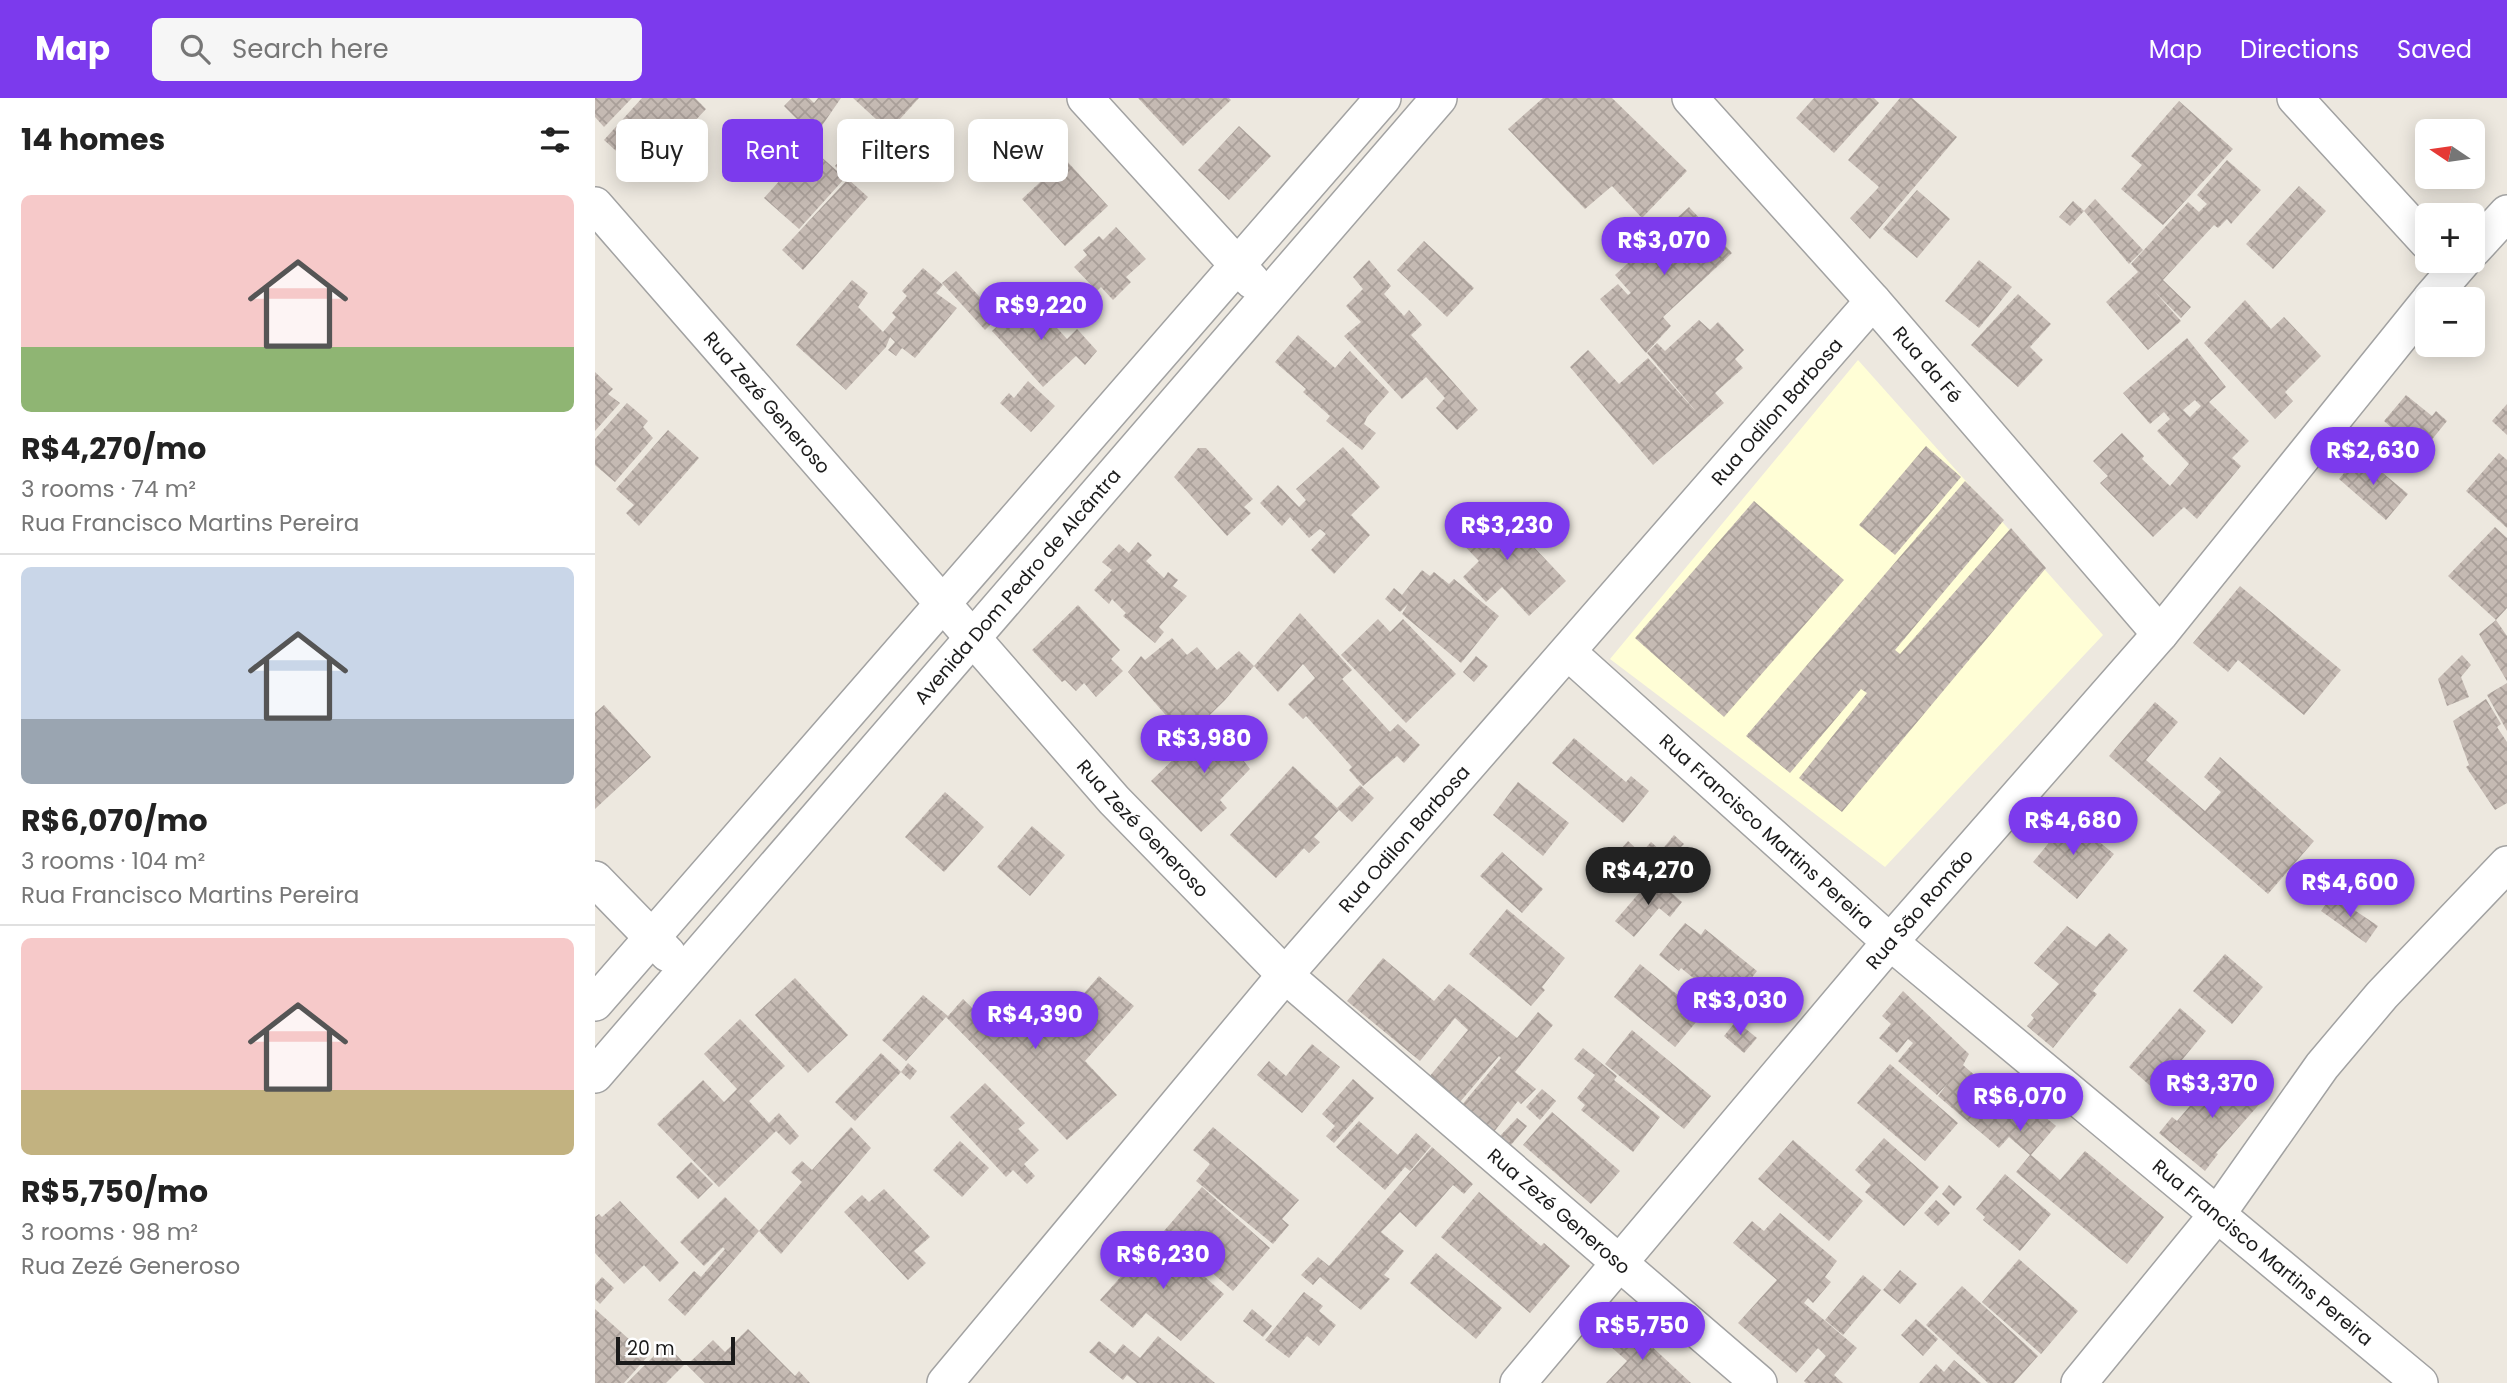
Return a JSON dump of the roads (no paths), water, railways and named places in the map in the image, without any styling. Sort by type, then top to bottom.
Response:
[{"type":"street","points":[[1085,98],[1235,266],[1268,295]]},
{"type":"street","points":[[595,1003],[941,602],[1383,98]]},
{"type":"street","name":"Avenida Dom Pedro de Alcântra","points":[[595,1075],[686,973],[970,638],[1439,98]]},
{"type":"street","name":"Rua da Fé","points":[[1690,98],[1873,301],[2160,634]]},
{"type":"street","points":[[2295,98],[2415,229]]},
{"type":"street","name":"Rua Zezé Generoso","points":[[595,205],[1114,800],[1285,975],[1759,1383]]},
{"type":"street","name":"Rua São Romão","points":[[2485,235],[2507,213]]},
{"type":"street","name":"Rua Odilon Barbosa","points":[[944,1383],[1285,975],[1569,653],[1873,301]]},
{"type":"street","name":"Rua São Romão","points":[[1518,1383],[1890,942],[2160,634],[2415,318]]},
{"type":"street","name":"Rua Francisco Martins Pereira","points":[[1569,653],[1890,942],[2219,1212],[2420,1383]]},
{"type":"street","points":[[2079,1383],[2219,1212],[2322,1066],[2382,995],[2507,863]]},
{"type":"street","points":[[595,878],[686,973]]}]
